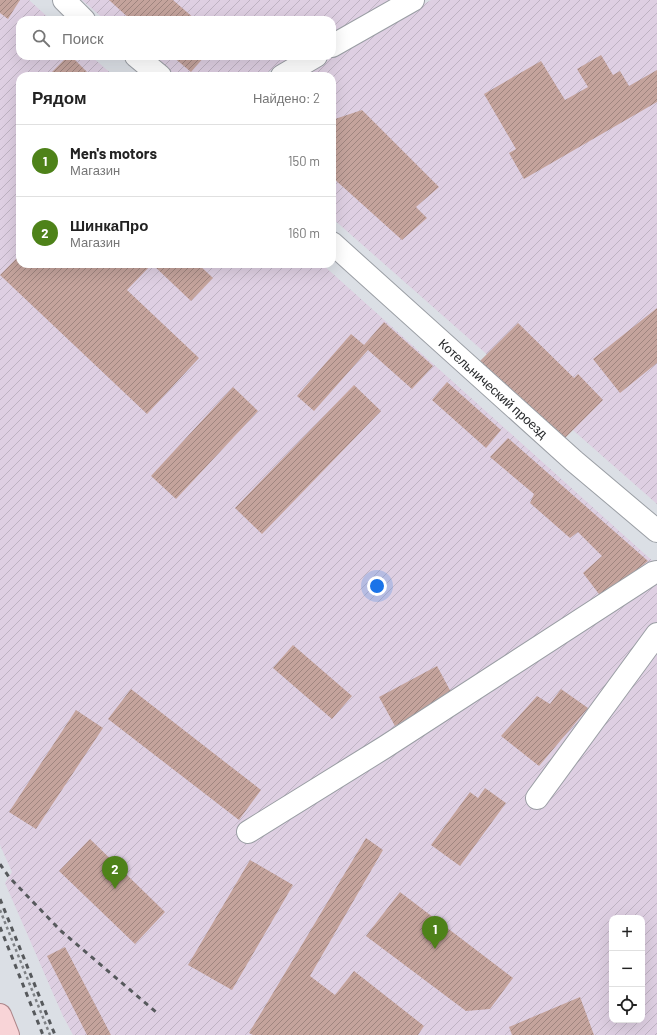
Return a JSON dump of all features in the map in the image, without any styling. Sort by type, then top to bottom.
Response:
[{"type":"main road","points":[[0,1015],[8,1035]]},
{"type":"street","points":[[336,44],[413,0]]},
{"type":"street","points":[[73,9],[83,16]]},
{"type":"street","points":[[124,60],[138,72]]},
{"type":"street","points":[[141,60],[155,72]]},
{"type":"street","points":[[289,72],[309,60]]},
{"type":"street","name":"Котельнический проезд","points":[[336,247],[574,461],[657,531]]},
{"type":"street","points":[[248,832],[385,747],[653,573],[657,572]]},
{"type":"street","points":[[537,798],[657,634]]},
{"type":"path","points":[[0,910],[50,1035]]},
{"type":"shaded area","points":[[0,0],[29,0],[47,16],[16,16],[16,60],[96,60],[109,72],[16,72],[16,268],[326,268],[657,565],[657,1035],[73,1035],[62,1014],[5,883],[12,872],[0,845]]},
{"type":"shaded area","points":[[82,0],[393,0],[336,33],[336,16],[100,16]]},
{"type":"shaded area","points":[[431,0],[657,0],[657,504],[336,222],[336,72],[306,72],[327,60],[336,60],[336,55]]},
{"type":"shaded area","points":[[151,60],[289,60],[268,72],[164,72]]},
{"type":"building","points":[[0,0],[20,0],[8,19],[0,13]]},
{"type":"building","points":[[109,0],[173,0],[191,16],[127,16]]},
{"type":"building","points":[[601,55],[613,75],[620,71],[629,86],[657,70],[657,102],[524,179],[509,153],[516,149],[484,94],[541,61],[565,100],[588,87],[577,69]]},
{"type":"building","points":[[64,60],[75,60],[87,72],[52,72]]},
{"type":"building","points":[[177,60],[202,60],[191,72]]},
{"type":"building","points":[[362,110],[439,187],[416,207],[427,218],[402,240],[336,181],[336,119]]},
{"type":"building","points":[[16,259],[16,268],[148,268],[127,290],[199,358],[147,414],[0,275]]},
{"type":"building","points":[[156,268],[202,268],[213,278],[191,301]]},
{"type":"building","points":[[657,308],[657,363],[620,393],[593,359]]},
{"type":"building","points":[[384,322],[433,366],[412,389],[368,350],[314,411],[297,396],[351,334],[364,345]]},
{"type":"building","points":[[518,323],[574,378],[578,374],[603,400],[559,444],[478,363]]},
{"type":"building","points":[[447,382],[501,430],[486,448],[432,400]]},
{"type":"building","points":[[354,385],[381,411],[262,534],[235,508]]},
{"type":"building","points":[[233,387],[258,411],[176,499],[151,476]]},
{"type":"building","points":[[508,438],[648,561],[602,598],[583,573],[602,556],[578,532],[570,538],[530,503],[534,494],[490,457]]},
{"type":"building","points":[[293,645],[352,696],[332,719],[273,668]]},
{"type":"building","points":[[437,666],[452,694],[395,726],[379,697]]},
{"type":"building","points":[[131,689],[261,790],[239,820],[108,719]]},
{"type":"building","points":[[561,689],[588,708],[539,766],[501,736],[537,696],[550,704]]},
{"type":"building","points":[[76,710],[103,728],[36,829],[9,812]]},
{"type":"building","points":[[485,788],[506,803],[460,866],[431,845],[470,792],[478,798]]},
{"type":"building","points":[[366,838],[383,850],[310,976],[335,995],[354,971],[424,1026],[418,1035],[253,1035],[249,1033]]},
{"type":"building","points":[[90,839],[165,912],[135,944],[59,871]]},
{"type":"building","points":[[250,860],[293,885],[232,990],[188,965]]},
{"type":"building","points":[[400,892],[513,978],[490,1009],[466,1011],[366,936]]},
{"type":"building","points":[[65,947],[111,1035],[87,1035],[47,956]]},
{"type":"building","points":[[580,997],[594,1035],[512,1035],[509,1027]]},
{"type":"railway","points":[[0,864],[9,877],[61,931],[156,1012]]},
{"type":"railway","points":[[0,899],[55,1035]]},
{"type":"railway","points":[[0,927],[43,1035]]},
{"type":"place","name":"ШинкаПро","points":[[115,889]]},
{"type":"place","name":"Men's motors","points":[[435,949]]}]
